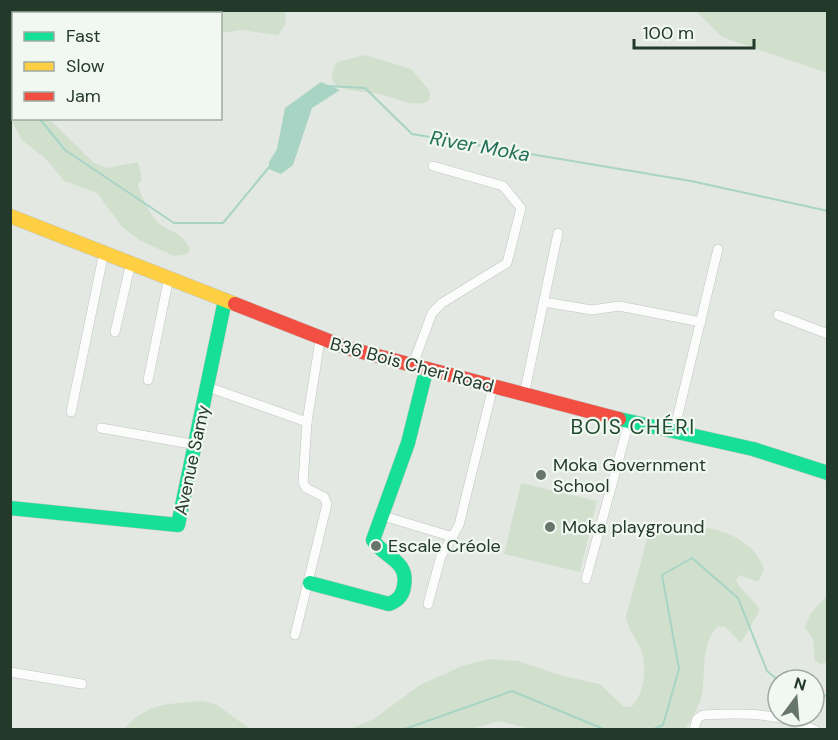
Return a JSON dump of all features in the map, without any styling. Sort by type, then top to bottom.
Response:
[{"type":"main road","name":"B36 Bois Cheri Road","points":[[10,216],[169,277],[320,340],[426,371],[628,422],[753,449],[828,473]]},
{"type":"main road","name":"Avenue Samy","points":[[10,508],[178,525],[225,300]]},
{"type":"main road","points":[[310,583],[373,601],[396,603],[401,598],[405,577],[398,561],[374,543],[380,515],[408,443],[426,371]]},
{"type":"street","points":[[412,367],[432,313],[442,303],[507,263],[521,208],[503,186],[433,166]]},
{"type":"street","points":[[524,395],[558,233]]},
{"type":"street","points":[[674,431],[718,249]]},
{"type":"street","points":[[71,412],[104,252]]},
{"type":"street","points":[[115,332],[131,262]]},
{"type":"street","points":[[148,380],[169,277]]},
{"type":"street","points":[[544,302],[592,310],[619,306],[701,322]]},
{"type":"street","points":[[778,315],[828,334]]},
{"type":"street","points":[[296,635],[327,504],[324,497],[306,488],[303,482],[307,422],[320,340]]},
{"type":"street","points":[[208,387],[307,422]]},
{"type":"street","points":[[428,604],[441,556],[453,537],[472,479],[493,387]]},
{"type":"street","points":[[586,579],[628,422]]},
{"type":"street","points":[[101,428],[196,445]]},
{"type":"street","points":[[380,515],[453,537]]},
{"type":"street","points":[[10,672],[82,684]]},
{"type":"street","points":[[694,729],[697,718],[703,715],[749,712],[793,720],[815,729]]},
{"type":"shaded area","points":[[285,11],[286,24],[278,35],[241,30],[222,33],[222,12],[206,12]]},
{"type":"shaded area","points":[[696,11],[827,11],[827,73],[722,37]]},
{"type":"shaded area","points":[[365,55],[411,69],[430,91],[430,99],[419,104],[407,102],[379,94],[348,90],[333,81],[332,74],[337,62]]},
{"type":"shaded area","points":[[321,82],[340,90],[312,108],[293,165],[281,174],[269,169],[269,162],[277,149],[285,108]]},
{"type":"shaded area","points":[[12,92],[12,120],[10,115]]},
{"type":"shaded area","points":[[12,120],[50,120],[94,163],[107,168],[138,162],[142,179],[138,185],[146,206],[160,224],[182,238],[190,248],[187,254],[174,256],[141,241],[122,227],[97,193],[64,181],[46,159],[23,141]]},
{"type":"shaded area","name":"Moka playground","points":[[521,483],[597,501],[580,572],[504,554]]},
{"type":"shaded area","points":[[696,526],[717,530],[737,538],[754,551],[764,570],[758,582],[740,575],[736,580],[760,610],[741,643],[725,627],[718,626],[712,633],[706,650],[702,695],[686,729],[535,730],[499,721],[472,729],[350,729],[374,719],[420,685],[462,666],[490,659],[518,661],[563,676],[600,684],[623,706],[631,707],[640,694],[644,678],[644,662],[626,616],[648,536],[662,529]]},
{"type":"shaded area","points":[[827,596],[827,662],[821,664],[815,661],[813,639],[805,627],[811,613]]},
{"type":"shaded area","points":[[203,701],[217,705],[250,729],[124,729],[133,720],[151,709],[169,704]]},
{"type":"waterway","name":"River Moka","points":[[329,86],[365,88],[412,134],[691,181],[828,211]]},
{"type":"waterway","name":"River Moka","points":[[41,120],[65,150],[174,223],[223,223],[270,166]]},
{"type":"waterway","points":[[652,730],[663,725],[679,669],[662,575],[692,558],[738,598],[766,668]]},
{"type":"waterway","points":[[402,730],[512,691],[606,730]]},
{"type":"traffic: fast","points":[[10,508],[178,525],[225,300]]},
{"type":"traffic: fast","points":[[310,583],[389,604],[401,595],[405,577],[403,570],[373,540],[408,443],[426,371]]},
{"type":"traffic: fast","points":[[619,419],[753,449],[828,473]]},
{"type":"traffic: slow","points":[[10,216],[235,304]]},
{"type":"traffic: jam","points":[[235,304],[347,348],[619,419]]},
{"type":"place","name":"Moka Government School","points":[[541,475]]},
{"type":"place","name":"Moka playground","points":[[550,527]]},
{"type":"place","name":"Escale Créole","points":[[376,546]]},
{"type":"district","name":"BOIS CHÉRI","points":[[633,427]]}]
